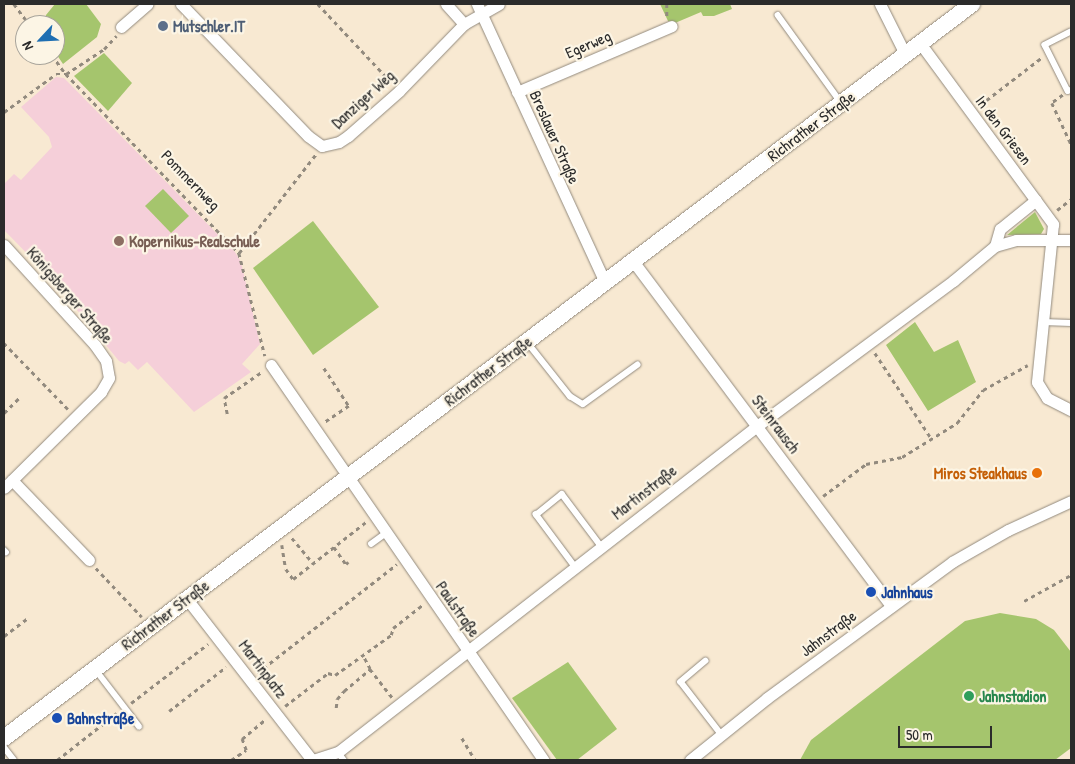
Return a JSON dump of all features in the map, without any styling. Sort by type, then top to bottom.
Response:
[{"type":"street","points":[[121,27],[147,4]]},
{"type":"street","name":"Danziger Weg","points":[[181,4],[308,136],[322,146],[339,142],[399,91],[480,9],[499,4]]},
{"type":"street","points":[[446,4],[464,24]]},
{"type":"street","points":[[880,4],[905,54]]},
{"type":"street","name":"Richrather Straße","points":[[4,738],[277,533],[347,476],[527,342],[972,4]]},
{"type":"street","name":"Breslauer Straße","points":[[480,9],[605,282]]},
{"type":"street","name":"Egerweg","points":[[517,92],[672,26]]},
{"type":"street","name":"In den Griesen","points":[[920,43],[1053,224],[1054,240],[1037,382],[1047,398],[1071,410]]},
{"type":"street","name":"Martinstraße","points":[[994,246],[1000,229],[1036,200]]},
{"type":"street","name":"Martinstraße","points":[[313,760],[341,756],[397,705],[466,649],[994,246],[1016,240],[1054,240]]},
{"type":"street","points":[[1054,240],[1071,240]]},
{"type":"street","name":"Königsberger Straße","points":[[4,245],[69,315],[106,361],[109,378],[101,392],[6,485],[89,560]]},
{"type":"street","name":"Steinrausch","points":[[633,261],[891,606]]},
{"type":"street","points":[[271,365],[347,476]]},
{"type":"street","name":"Paulstraße","points":[[347,476],[544,760]]},
{"type":"street","name":"Jahnstraße","points":[[690,760],[891,606],[952,562],[1008,530],[1071,501]]},
{"type":"street","name":"Martinplatz","points":[[187,599],[313,760]]},
{"type":"lane","points":[[778,15],[842,103]]},
{"type":"lane","points":[[1070,91],[1045,45],[1071,32]]},
{"type":"lane","points":[[1043,322],[1071,323]]},
{"type":"lane","points":[[527,342],[570,396],[582,404],[637,364]]},
{"type":"lane","points":[[574,566],[536,514],[562,494],[601,546]]},
{"type":"lane","points":[[371,544],[386,533]]},
{"type":"lane","points":[[706,661],[681,682],[722,735]]},
{"type":"lane","points":[[95,669],[139,726]]},
{"type":"lane","points":[[4,746],[14,760]]},
{"type":"path","points":[[14,4],[22,15]]},
{"type":"path","points":[[318,4],[399,91]]},
{"type":"path","points":[[4,112],[56,74],[66,74],[104,49],[121,27]]},
{"type":"path","points":[[971,112],[1049,53]]},
{"type":"path","name":"Pommernweg","points":[[59,65],[239,253]]},
{"type":"path","points":[[1070,91],[1052,103],[1071,144]]},
{"type":"path","points":[[227,414],[224,398],[271,365],[264,354],[239,253],[322,146]]},
{"type":"path","points":[[1048,217],[1071,199]]},
{"type":"path","points":[[868,343],[930,438]]},
{"type":"path","points":[[4,344],[76,417]]},
{"type":"path","points":[[815,502],[866,464],[902,457],[957,423],[983,390],[1039,360]]},
{"type":"path","points":[[314,429],[349,406],[324,368]]},
{"type":"path","points":[[4,413],[20,397]]},
{"type":"path","points":[[277,533],[289,576],[293,579],[374,516]]},
{"type":"path","points":[[277,533],[293,538],[313,563]]},
{"type":"path","points":[[334,547],[346,564],[348,562]]},
{"type":"path","points":[[250,679],[404,559]]},
{"type":"path","points":[[89,560],[140,615]]},
{"type":"path","points":[[1024,601],[1071,575]]},
{"type":"path","points":[[231,760],[246,750],[242,740],[275,712],[328,673],[335,676],[391,635],[393,628],[431,598]]},
{"type":"path","points":[[4,636],[29,616]]},
{"type":"path","points":[[56,760],[217,636]]},
{"type":"path","points":[[362,656],[370,670],[397,705]]},
{"type":"path","points":[[169,711],[235,660]]},
{"type":"path","points":[[336,708],[337,699],[344,691],[370,670]]},
{"type":"path","points":[[462,738],[475,760]]},
{"type":"shaded area","name":"Kopernikus-Realschule","points":[[56,77],[64,78],[235,252],[241,262],[260,344],[242,364],[251,372],[194,412],[147,362],[138,370],[129,361],[125,364],[119,361],[48,275],[4,230],[4,184],[14,174],[21,180],[52,147],[49,137],[21,107]]},
{"type":"green space","points":[[55,4],[86,4],[101,24],[97,37],[65,62],[65,15],[46,15]]},
{"type":"green space","points":[[660,4],[730,4],[732,9],[714,16],[703,16],[701,12],[675,23],[668,21]]},
{"type":"green space","points":[[104,53],[132,83],[108,111],[74,76]]},
{"type":"green space","points":[[163,189],[189,216],[171,233],[145,206]]},
{"type":"green space","points":[[1035,212],[1044,229],[1041,234],[1007,235]]},
{"type":"green space","points":[[313,221],[379,307],[313,355],[253,268]]},
{"type":"green space","points":[[915,322],[934,352],[958,340],[976,382],[928,411],[886,345]]},
{"type":"green space","name":"Jahnstadion","points":[[1000,613],[1036,619],[1054,630],[1071,652],[1071,748],[1055,760],[800,760],[811,740],[965,621]]},
{"type":"green space","points":[[568,662],[617,729],[577,760],[557,760],[512,698]]},
{"type":"place","name":"Mutschler.IT","points":[[163,26]]},
{"type":"place","name":"Kopernikus-Realschule","points":[[119,241]]},
{"type":"place","name":"Miros Steakhaus","points":[[1037,473]]},
{"type":"place","name":"Jahnhaus","points":[[871,592]]},
{"type":"place","name":"Jahnstadion","points":[[969,696]]},
{"type":"place","name":"Bahnstraße","points":[[57,718]]}]
